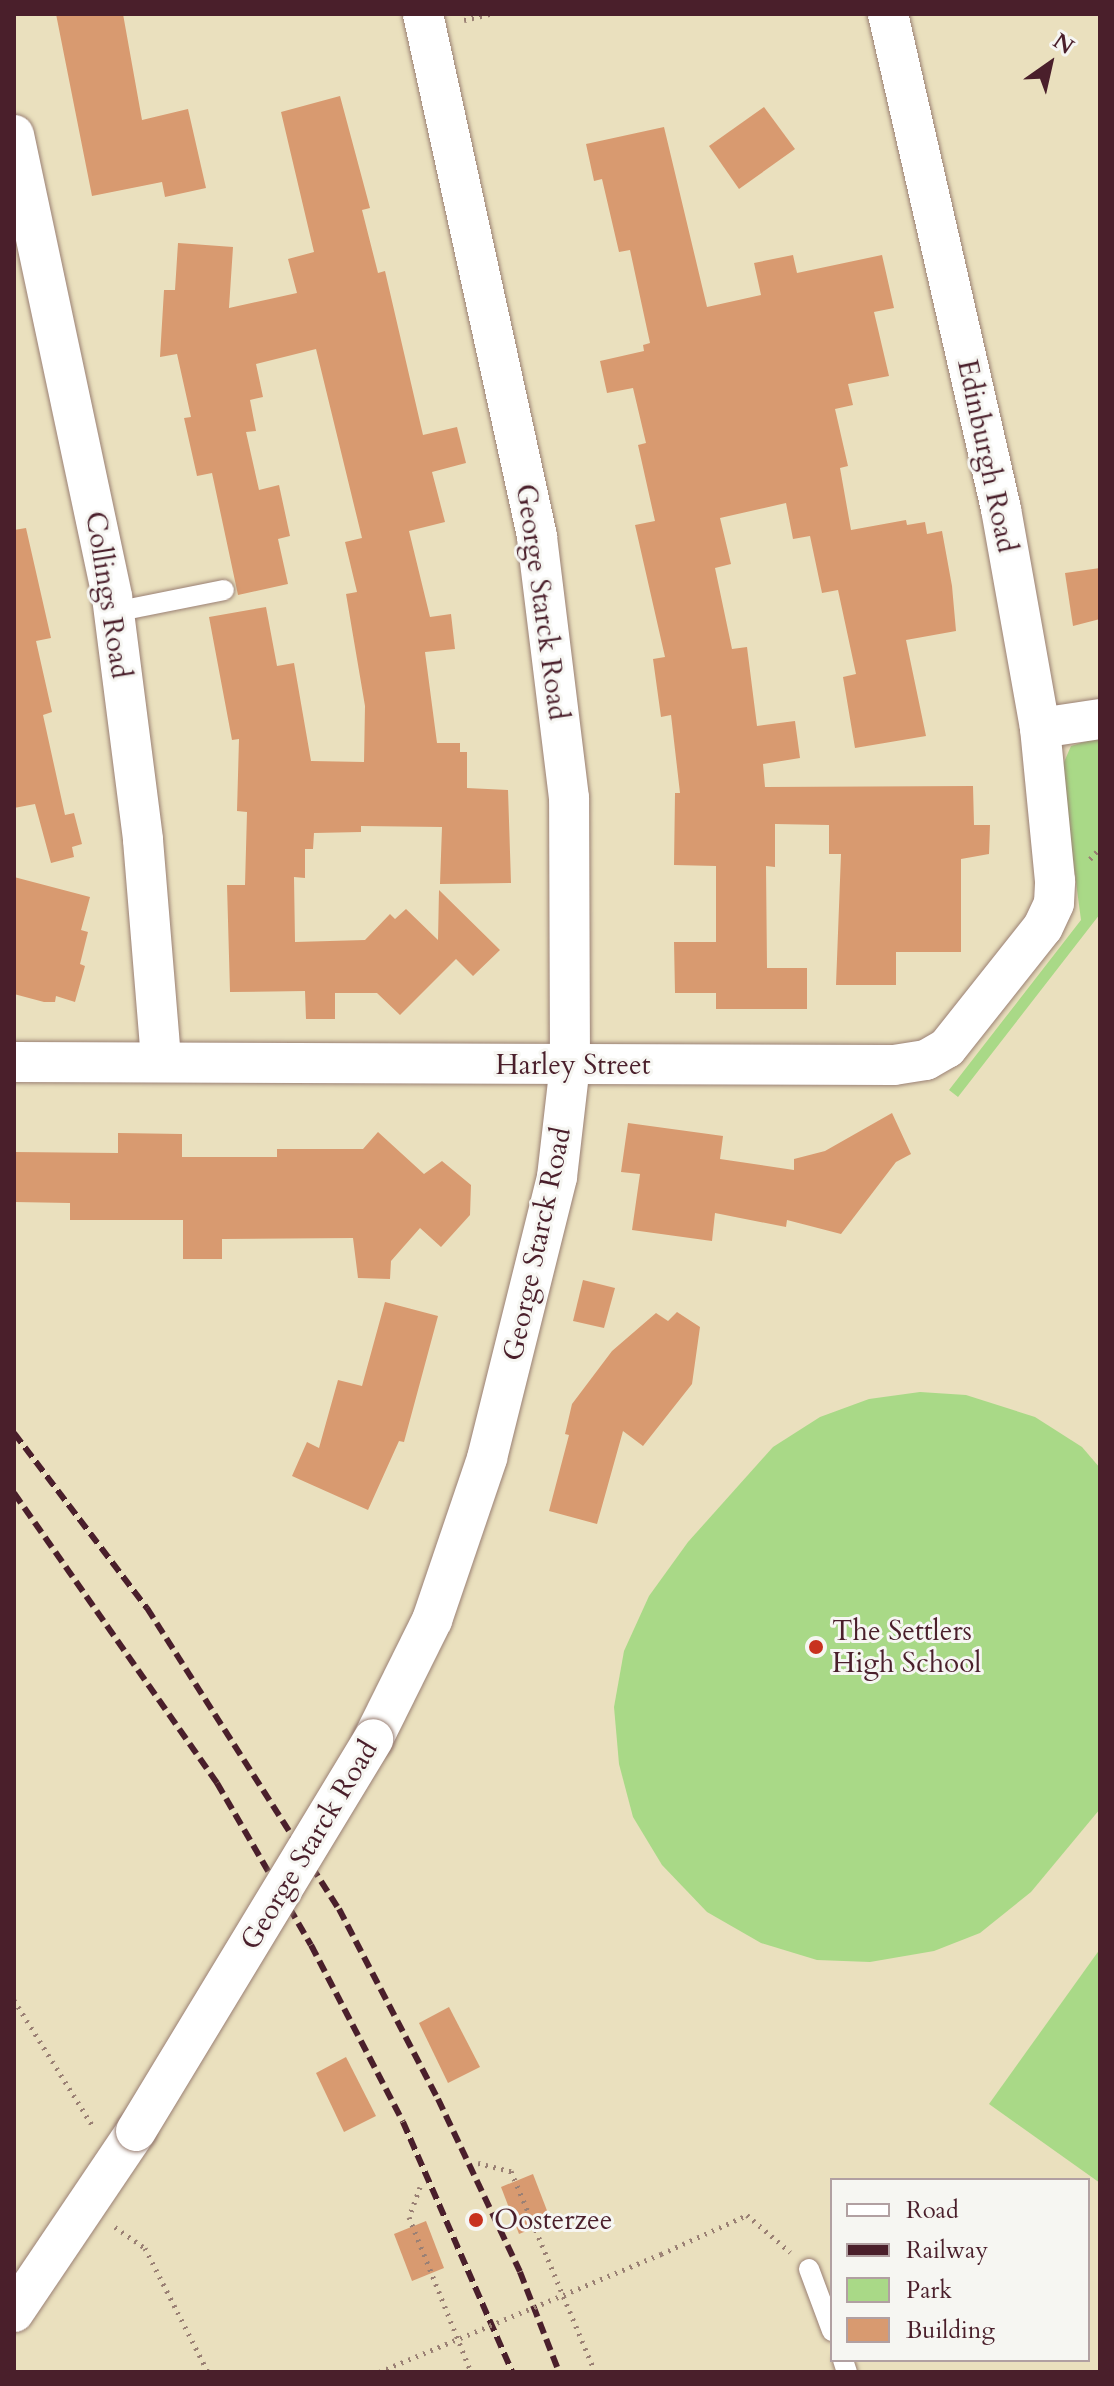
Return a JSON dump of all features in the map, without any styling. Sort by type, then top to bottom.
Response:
[{"type":"street","name":"George Starck Road","points":[[14,2312],[88,2208],[373,1739],[432,1620],[487,1458],[557,1177],[570,1065],[569,798],[537,536],[423,14]]},
{"type":"street","name":"Edinburgh Road","points":[[888,14],[1001,509],[1040,728],[1054,903]]},
{"type":"street","name":"Collings Road","points":[[14,135],[114,612],[143,840],[161,1061]]},
{"type":"street","points":[[1040,728],[1100,719]]},
{"type":"street","name":"Harley Street","points":[[14,1062],[570,1065],[926,1060],[947,1048],[976,1013],[1043,927],[1054,903]]},
{"type":"lane","points":[[114,612],[224,590]]},
{"type":"lane","points":[[809,2269],[830,2326]]},
{"type":"path","points":[[14,2000],[126,2147]]},
{"type":"path","points":[[478,2163],[511,2171],[595,2372]]},
{"type":"path","points":[[420,2187],[409,2217],[471,2372]]},
{"type":"path","points":[[88,2208],[145,2248],[208,2372]]},
{"type":"path","points":[[379,2372],[747,2215],[809,2269]]},
{"type":"green space","points":[[1100,737],[1100,914],[958,1097],[949,1090],[1081,920],[1061,769],[1071,746]]},
{"type":"green space","points":[[920,1392],[966,1395],[1035,1417],[1082,1447],[1100,1468],[1100,1809],[1031,1892],[980,1933],[934,1951],[870,1962],[817,1960],[761,1943],[707,1912],[662,1865],[633,1817],[619,1764],[614,1707],[624,1651],[649,1596],[688,1542],[773,1447],[820,1417],[869,1399]]},
{"type":"green space","points":[[1100,1949],[1100,2183],[989,2104]]},
{"type":"building","points":[[56,14],[123,14],[142,120],[188,109],[206,188],[165,197],[162,182],[92,196]]},
{"type":"building","points":[[340,96],[370,208],[362,210],[378,273],[385,271],[423,435],[457,427],[466,463],[432,472],[445,522],[409,531],[430,617],[451,614],[455,649],[425,652],[437,743],[460,743],[460,752],[467,752],[467,788],[508,790],[511,883],[440,884],[442,827],[361,826],[361,832],[314,833],[313,849],[305,849],[305,878],[294,877],[295,942],[365,940],[390,914],[395,919],[406,909],[438,940],[439,890],[500,950],[473,976],[456,959],[400,1015],[377,993],[335,993],[335,1019],[306,1019],[305,991],[230,992],[227,885],[245,885],[247,812],[237,811],[239,739],[232,740],[209,617],[266,607],[277,666],[294,663],[311,761],[364,762],[365,706],[346,594],[357,592],[345,542],[362,538],[316,349],[256,364],[263,397],[250,400],[256,431],[246,432],[259,490],[279,485],[290,536],[278,539],[288,584],[238,595],[212,473],[197,476],[184,418],[191,417],[177,354],[160,357],[164,290],[175,290],[178,243],[233,247],[229,308],[297,293],[288,259],[314,252],[281,112]]},
{"type":"building","points":[[764,107],[795,149],[739,189],[709,146]]},
{"type":"building","points":[[664,127],[707,307],[761,295],[754,263],[793,255],[797,273],[882,255],[894,308],[874,312],[889,376],[848,384],[853,405],[835,409],[848,466],[840,468],[851,530],[906,520],[907,525],[925,522],[927,534],[942,531],[952,586],[956,631],[906,640],[926,736],[855,748],[843,677],[856,674],[838,590],[822,593],[810,536],[793,539],[786,503],[720,518],[731,564],[715,568],[732,649],[747,647],[757,726],[795,721],[800,758],[763,764],[765,787],[973,786],[974,825],[990,825],[989,854],[961,859],[961,952],[896,952],[896,985],[836,985],[841,854],[829,854],[829,825],[775,824],[775,867],[766,866],[767,968],[807,968],[807,1009],[716,1009],[716,993],[675,993],[674,942],[716,942],[716,866],[674,865],[675,793],[680,793],[671,715],[661,717],[653,659],[665,657],[635,525],[655,521],[638,445],[646,443],[633,388],[607,393],[600,361],[644,351],[643,345],[650,343],[630,250],[619,252],[602,179],[594,181],[586,144]]},
{"type":"building","points":[[26,528],[51,638],[36,641],[52,712],[43,715],[65,815],[74,813],[82,844],[72,847],[74,857],[51,863],[35,804],[14,808],[14,530]]},
{"type":"building","points":[[1100,568],[1100,619],[1073,626],[1065,573]]},
{"type":"building","points":[[14,877],[90,897],[81,930],[88,932],[80,964],[85,966],[75,1002],[56,996],[55,1002],[44,1002],[14,994]]},
{"type":"building","points":[[892,1113],[911,1154],[896,1162],[841,1234],[787,1220],[786,1227],[715,1213],[712,1241],[632,1230],[640,1174],[621,1172],[628,1123],[723,1136],[720,1159],[794,1170],[794,1159],[825,1151]]},
{"type":"building","points":[[378,1132],[424,1174],[442,1161],[471,1185],[470,1215],[441,1247],[420,1228],[391,1261],[390,1279],[358,1278],[353,1238],[222,1239],[222,1259],[183,1259],[183,1220],[70,1220],[70,1203],[14,1202],[14,1152],[118,1153],[118,1133],[182,1134],[182,1157],[277,1157],[277,1149],[363,1149]]},
{"type":"building","points":[[583,1280],[615,1288],[604,1328],[573,1321]]},
{"type":"building","points":[[385,1302],[438,1316],[404,1442],[399,1441],[368,1510],[292,1476],[307,1442],[319,1448],[338,1380],[362,1386]]},
{"type":"building","points":[[677,1312],[700,1327],[692,1384],[643,1446],[623,1431],[597,1524],[549,1511],[569,1435],[565,1434],[572,1404],[612,1351],[656,1313],[668,1321]]},
{"type":"building","points":[[449,2007],[480,2067],[448,2083],[419,2023]]},
{"type":"building","points":[[346,2057],[376,2116],[344,2132],[316,2073]]},
{"type":"building","points":[[533,2174],[551,2221],[519,2234],[501,2187]]},
{"type":"building","points":[[426,2221],[444,2268],[412,2281],[394,2234]]},
{"type":"railway","points":[[14,1433],[147,1608],[339,1909],[438,2099],[520,2272],[559,2372]]},
{"type":"railway","points":[[14,1493],[217,1783],[311,1945],[403,2122],[512,2372]]},
{"type":"place","name":"The Settlers High School","points":[[816,1647]]},
{"type":"place","name":"Oosterzee","points":[[476,2220]]}]
